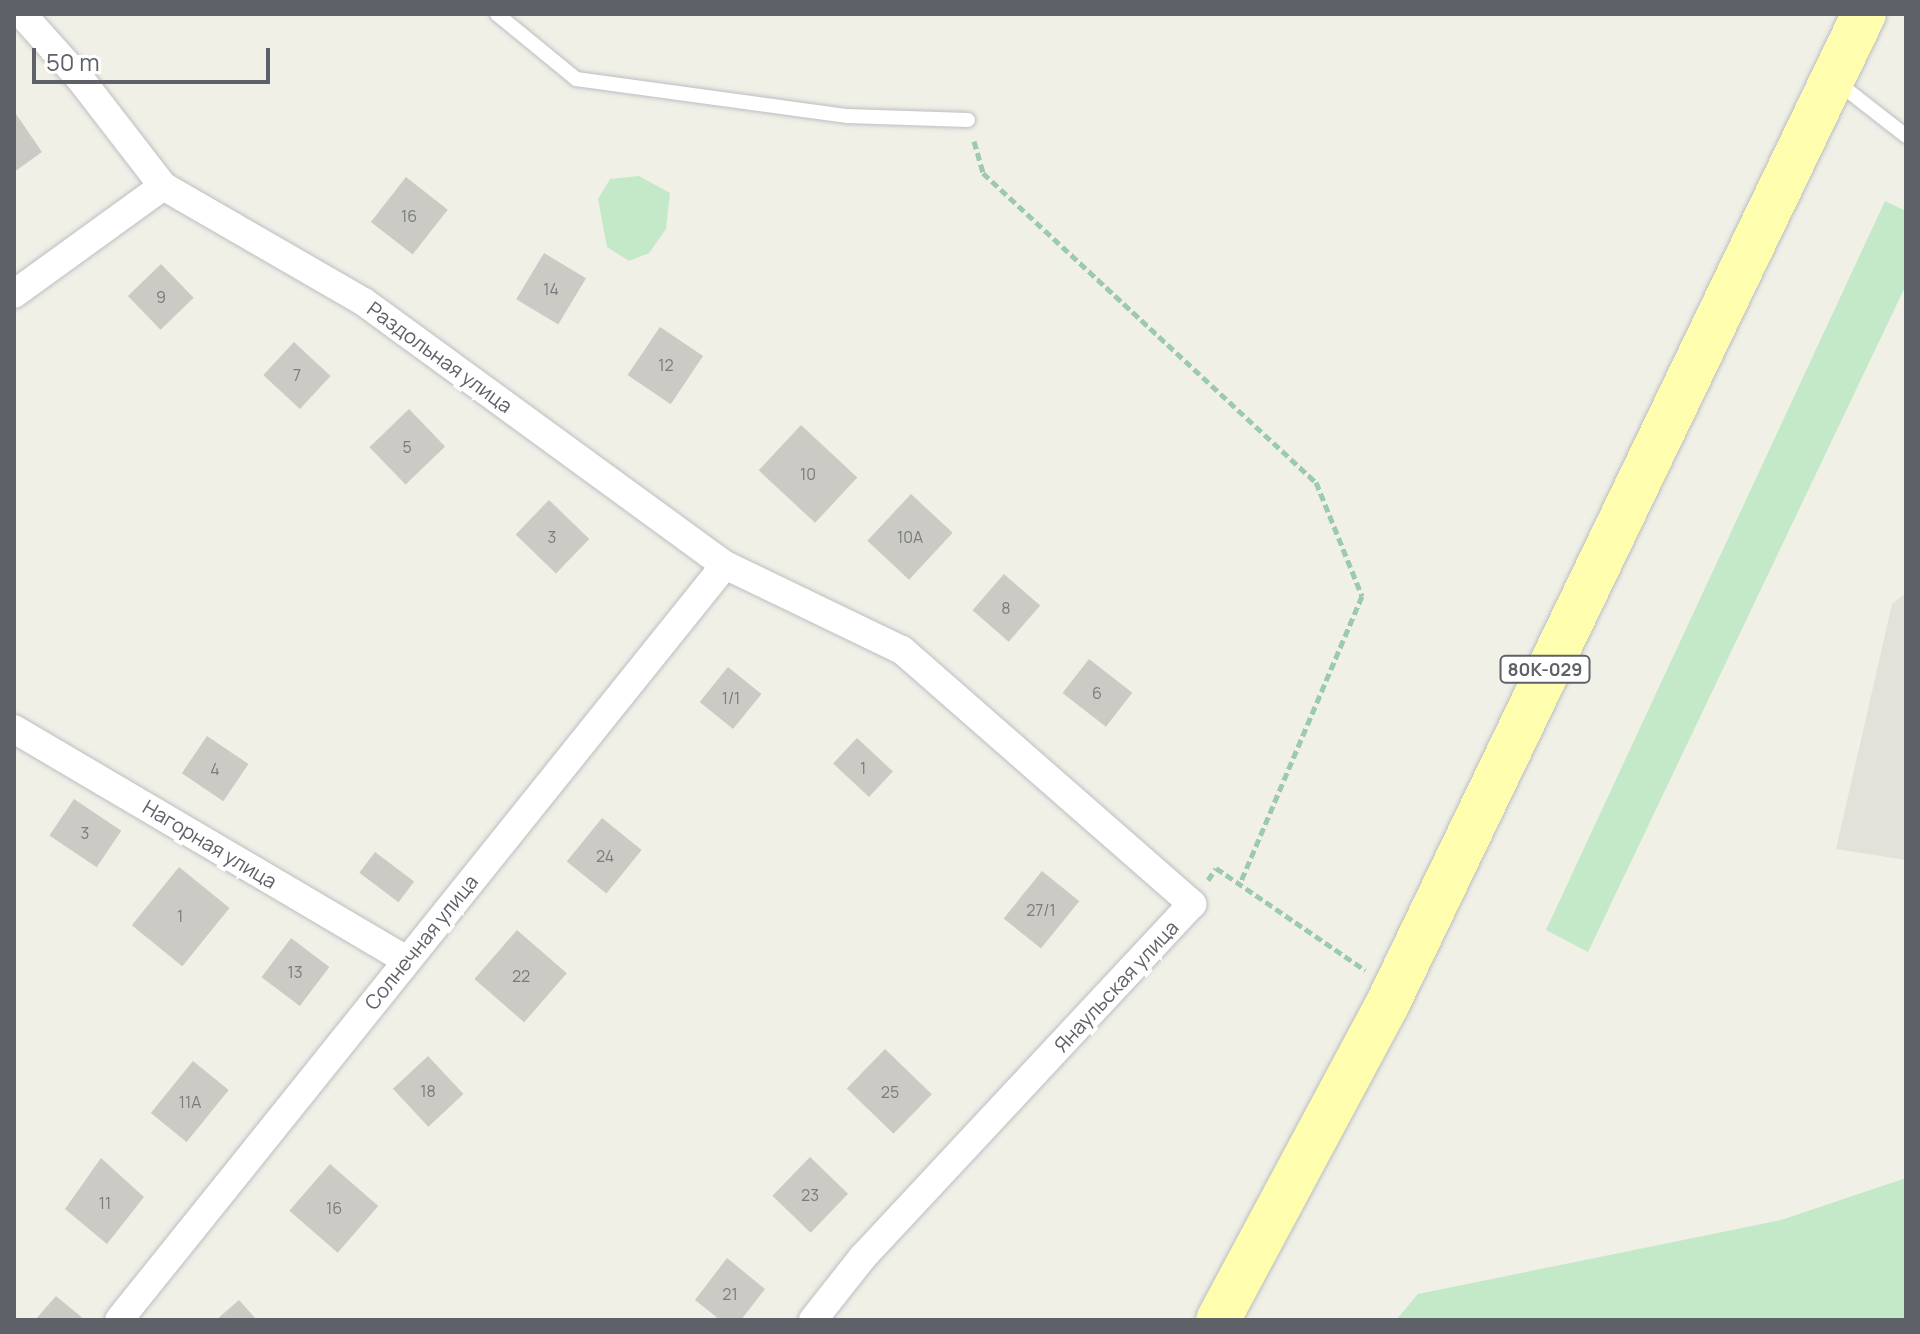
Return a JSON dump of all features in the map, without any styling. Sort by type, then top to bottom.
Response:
[{"type":"main road","name":"80К-029","points":[[1218,1320],[1394,989],[1864,14]]},
{"type":"street","name":"Раздольная улица","points":[[22,14],[81,80],[163,186],[364,302],[725,565],[902,650]]},
{"type":"street","points":[[14,294],[163,186]]},
{"type":"street","name":"Солнечная улица","points":[[119,1320],[725,565]]},
{"type":"street","name":"Янаульская улица","points":[[813,1320],[862,1258],[1192,904],[902,650]]},
{"type":"street","name":"Нагорная улица","points":[[14,729],[406,960]]},
{"type":"lane","points":[[497,14],[576,79],[847,116],[968,120]]},
{"type":"lane","points":[[1832,78],[1906,136]]},
{"type":"path","points":[[968,120],[983,173],[1316,482],[1362,596],[1240,884]]},
{"type":"path","points":[[1192,904],[1216,868],[1394,989]]},
{"type":"shaded area","points":[[1906,593],[1906,860],[1836,849],[1892,604]]},
{"type":"green space","points":[[639,176],[670,193],[666,229],[649,253],[629,261],[607,247],[598,199],[610,179]]},
{"type":"green space","points":[[1885,201],[1906,211],[1906,285],[1588,952],[1546,930]]},
{"type":"green space","points":[[1906,1178],[1906,1320],[1396,1320],[1418,1294],[1781,1220]]},
{"type":"building","points":[[14,111],[42,152],[14,172]]},
{"type":"building","points":[[406,177],[448,210],[413,255],[371,222]]},
{"type":"building","points":[[544,253],[586,278],[558,325],[516,299]]},
{"type":"building","points":[[161,264],[194,298],[161,330],[128,296]]},
{"type":"building","points":[[660,327],[703,356],[671,404],[628,375]]},
{"type":"building","points":[[294,342],[331,376],[300,409],[263,375]]},
{"type":"building","points":[[409,409],[445,446],[406,485],[369,447]]},
{"type":"building","points":[[801,425],[857,478],[815,523],[759,470]]},
{"type":"building","points":[[911,494],[953,533],[909,580],[867,541]]},
{"type":"building","points":[[549,500],[589,539],[556,573],[516,535]]},
{"type":"building","points":[[1004,574],[1040,605],[1009,642],[973,610]]},
{"type":"building","points":[[1089,659],[1132,693],[1106,727],[1063,693]]},
{"type":"building","points":[[728,667],[761,694],[733,729],[700,702]]},
{"type":"building","points":[[207,736],[248,764],[223,801],[182,773]]},
{"type":"building","points":[[857,738],[893,771],[869,797],[833,764]]},
{"type":"building","points":[[74,799],[121,831],[97,867],[49,835]]},
{"type":"building","points":[[602,818],[642,850],[606,894],[567,862]]},
{"type":"building","points":[[375,852],[414,881],[398,902],[359,873]]},
{"type":"building","points":[[179,867],[230,908],[182,966],[132,925]]},
{"type":"building","points":[[1042,871],[1079,901],[1041,949],[1004,918]]},
{"type":"building","points":[[517,930],[567,973],[524,1022],[474,979]]},
{"type":"building","points":[[291,938],[329,967],[300,1006],[262,977]]},
{"type":"building","points":[[885,1049],[932,1094],[894,1134],[847,1089]]},
{"type":"building","points":[[428,1056],[463,1094],[428,1127],[393,1089]]},
{"type":"building","points":[[193,1061],[229,1090],[187,1142],[151,1113]]},
{"type":"building","points":[[810,1157],[848,1194],[811,1233],[772,1196]]},
{"type":"building","points":[[101,1158],[144,1197],[107,1244],[65,1209]]},
{"type":"building","points":[[330,1164],[378,1206],[338,1253],[289,1211]]},
{"type":"building","points":[[727,1258],[765,1289],[741,1320],[720,1320],[695,1300]]},
{"type":"building","points":[[56,1296],[85,1320],[35,1320]]},
{"type":"building","points":[[239,1300],[257,1320],[216,1320]]}]
